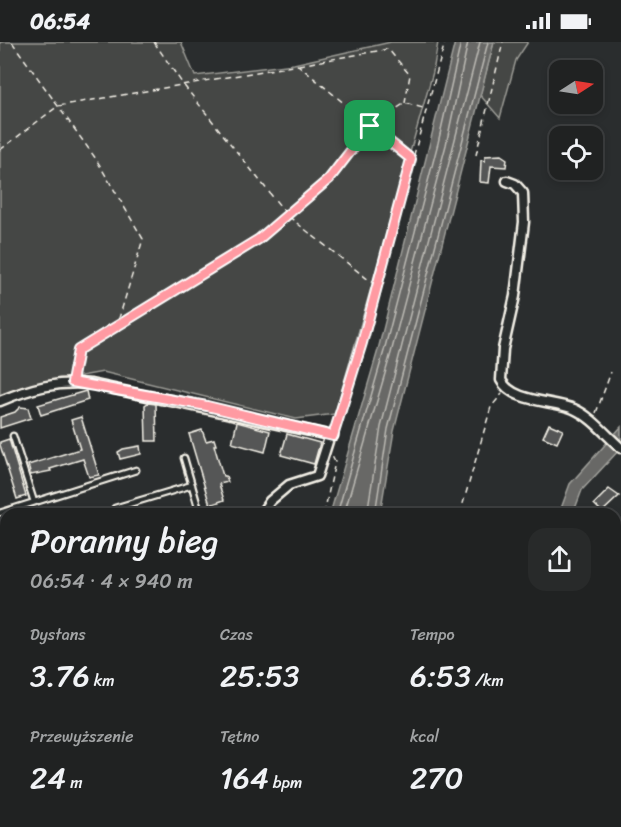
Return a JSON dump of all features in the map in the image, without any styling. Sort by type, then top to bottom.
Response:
[{"type":"street","points":[[507,181],[519,187],[524,204],[518,276],[500,372],[507,389],[574,409],[593,422],[621,448]]},
{"type":"street","points":[[0,401],[30,389],[72,382],[207,406],[332,435],[317,476],[289,485],[265,508]]},
{"type":"lane","points":[[13,436],[34,502]]},
{"type":"lane","points":[[184,458],[198,508]]},
{"type":"lane","points":[[15,508],[136,470]]},
{"type":"lane","points":[[115,508],[192,485]]},
{"type":"path","points":[[12,42],[96,159],[143,239],[117,326]]},
{"type":"path","points":[[154,42],[182,83],[288,216],[376,285]]},
{"type":"path","points":[[325,508],[335,462],[331,453],[332,435],[362,343],[376,285],[445,42]]},
{"type":"path","points":[[476,155],[503,42]]},
{"type":"path","points":[[0,150],[58,105],[388,49],[410,75],[405,103],[370,126],[329,179],[259,239],[78,350],[72,382]]},
{"type":"path","points":[[298,65],[411,159]]},
{"type":"path","points":[[405,103],[423,108]]},
{"type":"path","points":[[593,422],[611,372]]},
{"type":"path","points":[[462,508],[491,407],[507,389]]},
{"type":"shaded area","points":[[0,42],[181,42],[195,76],[294,64],[391,42],[438,42],[433,72],[335,414],[296,419],[103,372],[21,387],[0,396]]},
{"type":"shaded area","points":[[494,42],[528,42],[516,60],[500,118],[480,95]]},
{"type":"water","points":[[455,42],[494,42],[394,431],[381,508],[332,508],[378,350]]},
{"type":"water","points":[[621,427],[621,448],[582,490],[575,508],[561,508],[570,484]]},
{"type":"building","points":[[501,155],[507,159],[506,167],[491,166],[489,183],[480,182],[481,160],[485,161],[485,156]]},
{"type":"building","points":[[86,391],[88,400],[41,415],[38,405]]},
{"type":"building","points":[[156,404],[157,441],[146,441],[145,405]]},
{"type":"building","points":[[20,407],[28,408],[31,418],[0,428],[0,417],[15,412]]},
{"type":"building","points":[[81,417],[99,475],[89,477],[83,459],[50,469],[51,471],[31,475],[28,465],[80,449],[71,420]]},
{"type":"building","points":[[237,422],[270,431],[265,452],[232,443]]},
{"type":"building","points":[[549,424],[563,430],[557,443],[543,437]]},
{"type":"building","points":[[202,430],[206,441],[214,439],[223,476],[226,476],[228,482],[219,484],[224,500],[210,505],[189,434]]},
{"type":"building","points":[[287,434],[320,443],[314,464],[281,455]]},
{"type":"building","points":[[9,439],[26,496],[17,499],[0,445],[0,442]]},
{"type":"building","points":[[140,446],[141,454],[120,459],[118,452]]},
{"type":"building","points":[[609,489],[619,496],[606,508],[598,508],[594,504]]},
{"type":"route","points":[[370,126],[411,159],[362,343],[333,436],[207,406],[72,382],[78,350],[259,239],[329,179],[370,126]]}]
